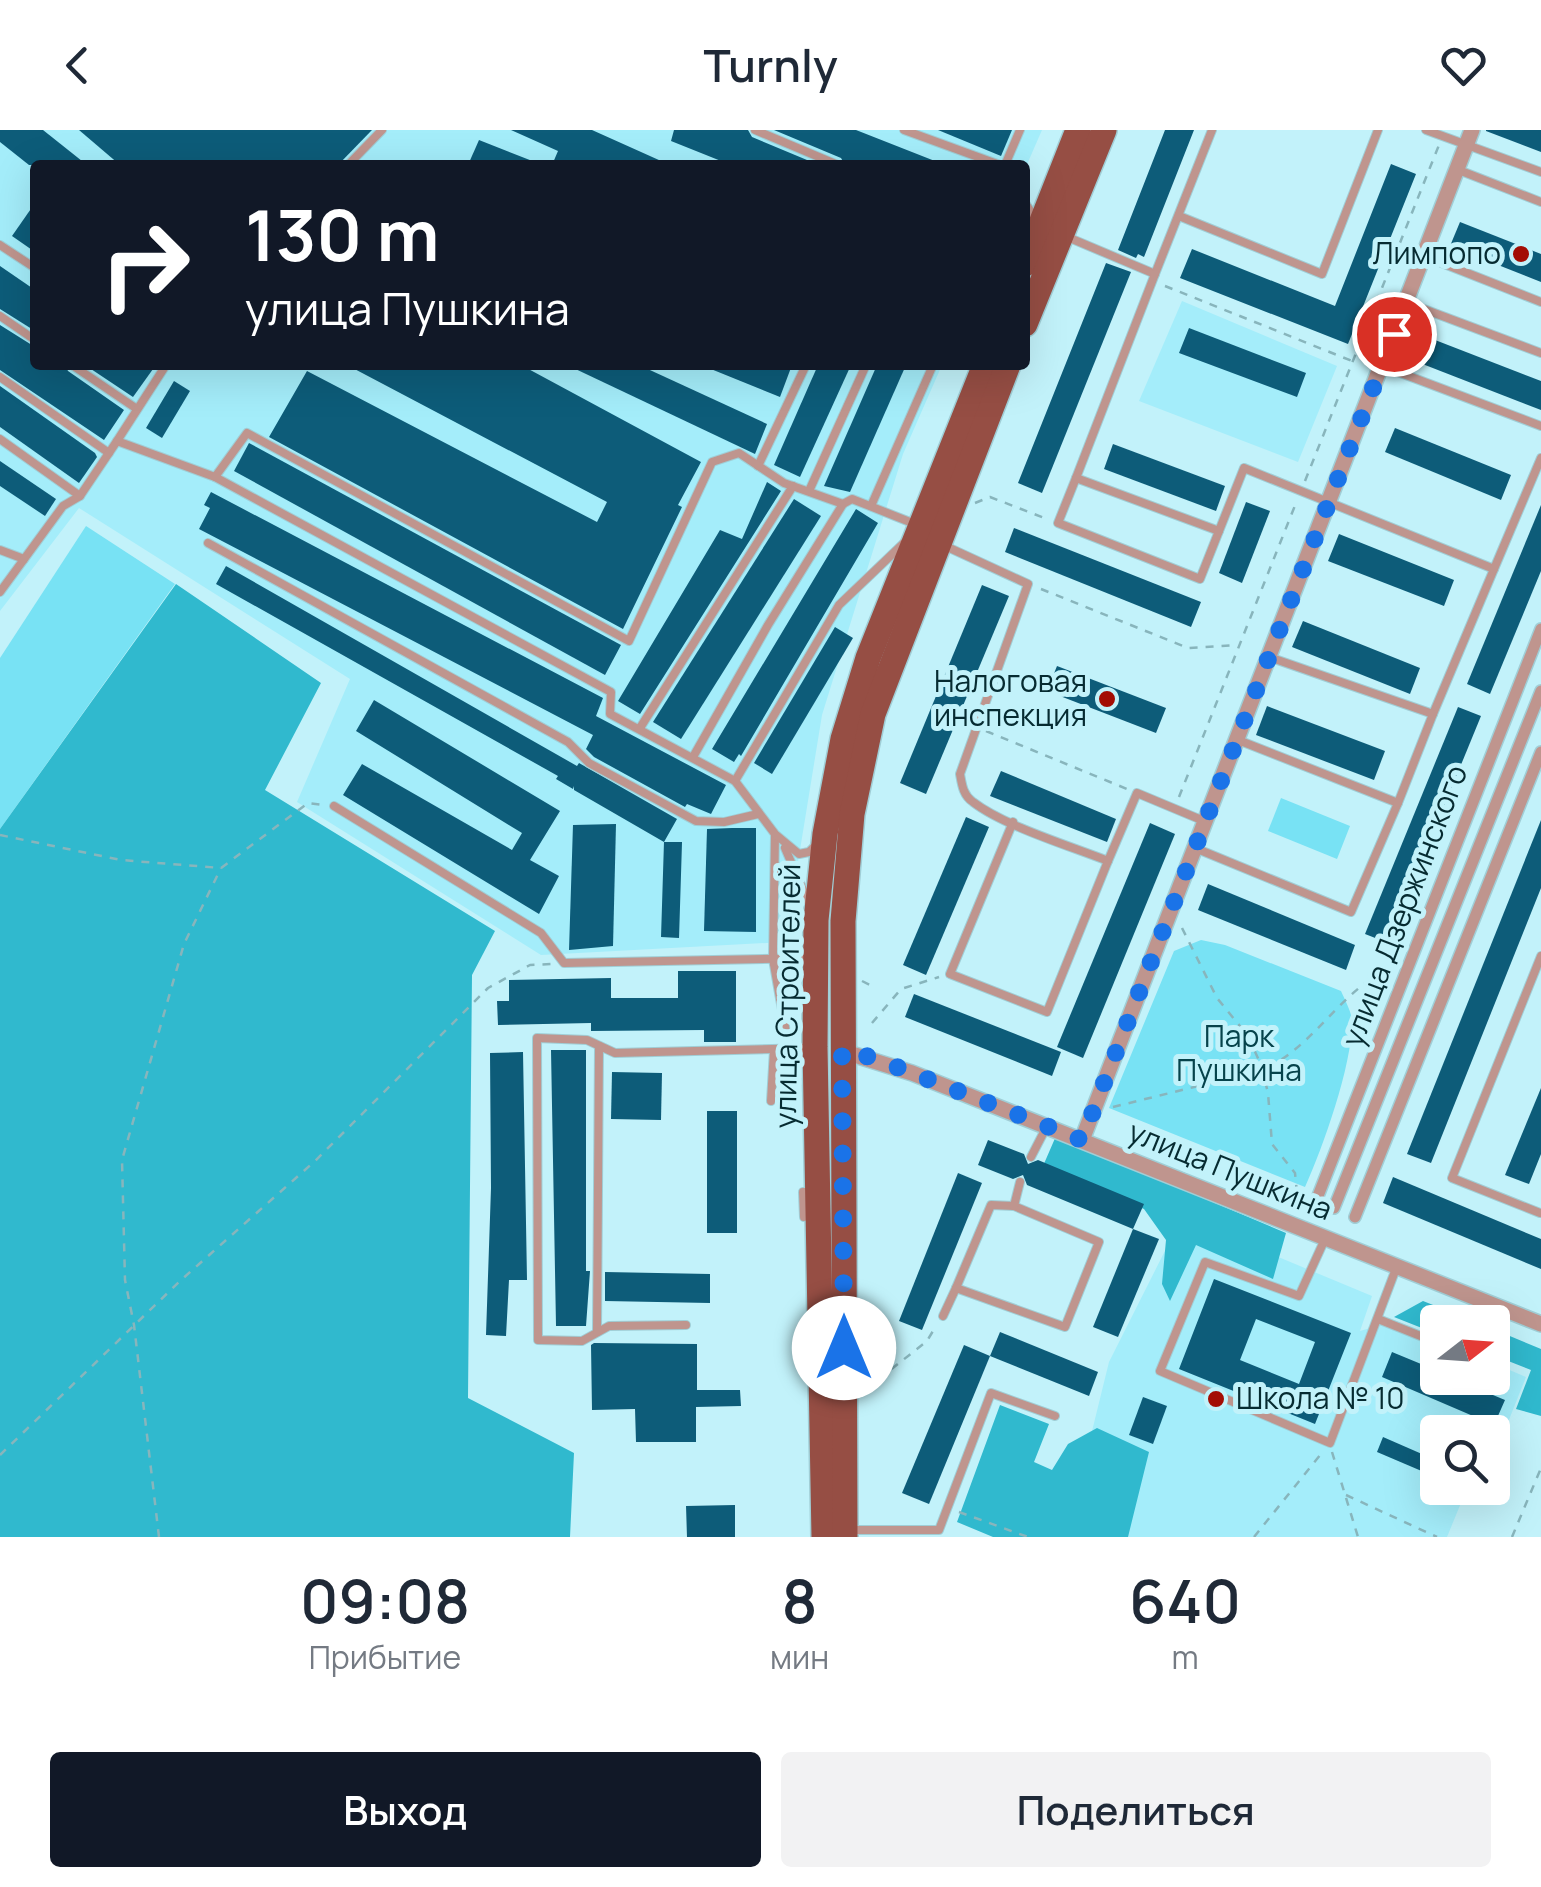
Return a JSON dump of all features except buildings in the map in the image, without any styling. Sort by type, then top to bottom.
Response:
[{"type":"main road","points":[[1030,253],[1078,130]]},
{"type":"main road","points":[[1030,296],[1042,228],[1104,130]]},
{"type":"main road","name":"улица Строителей","points":[[838,1535],[845,872],[861,763],[873,714],[983,370]]},
{"type":"main road","name":"улица Строителей","points":[[838,1535],[817,1192],[816,920],[825,834],[852,706],[1006,370]]},
{"type":"main road","points":[[815,1047],[842,1050]]},
{"type":"street","points":[[1082,1140],[1469,137]]},
{"type":"street","name":"улица Дзержинского","points":[[1316,1201],[1541,629]]},
{"type":"street","name":"улица Дзержинского","points":[[1334,1208],[1541,691]]},
{"type":"street","points":[[1355,1217],[1541,752]]},
{"type":"street","name":"улица Пушкина","points":[[842,1050],[874,1058],[1541,1324]]},
{"type":"lane","points":[[353,160],[382,130]]},
{"type":"lane","points":[[754,130],[826,160]]},
{"type":"lane","points":[[904,130],[988,160]]},
{"type":"lane","points":[[1005,160],[1020,130]]},
{"type":"lane","points":[[1212,130],[1058,523],[1200,579],[1244,468],[1494,569]]},
{"type":"lane","points":[[1178,216],[1322,274],[1378,130]]},
{"type":"lane","points":[[1426,130],[1442,136],[1469,137],[1541,172]]},
{"type":"lane","points":[[1456,169],[1541,202]]},
{"type":"lane","points":[[1042,228],[1153,277]]},
{"type":"lane","points":[[0,244],[30,265]]},
{"type":"lane","points":[[1424,256],[1541,302]]},
{"type":"lane","points":[[1405,302],[1541,353]]},
{"type":"lane","points":[[0,316],[30,337]]},
{"type":"lane","points":[[1382,366],[1541,426]]},
{"type":"lane","points":[[79,370],[137,409]]},
{"type":"lane","points":[[0,592],[63,506],[80,496],[163,370]]},
{"type":"lane","points":[[758,466],[804,370]]},
{"type":"lane","points":[[809,492],[864,370]]},
{"type":"lane","points":[[872,506],[930,370]]},
{"type":"lane","points":[[0,377],[109,453]]},
{"type":"lane","points":[[215,477],[247,433],[629,640],[712,462],[738,453],[793,486],[843,504]]},
{"type":"lane","points":[[0,439],[80,496]]},
{"type":"lane","points":[[117,441],[215,477],[612,692],[610,714],[735,781],[775,834],[799,854],[810,852],[825,834]]},
{"type":"lane","points":[[1194,848],[1350,912],[1541,458]]},
{"type":"lane","points":[[1076,478],[1218,531]]},
{"type":"lane","points":[[640,728],[793,486]]},
{"type":"lane","points":[[693,758],[768,624],[843,504],[852,499],[1028,584],[960,774],[962,789],[972,802],[1108,861]]},
{"type":"lane","points":[[735,781],[839,605],[929,534]]},
{"type":"lane","points":[[208,543],[568,742],[589,763],[696,821],[724,822],[758,814]]},
{"type":"lane","points":[[0,550],[24,559]]},
{"type":"lane","points":[[1270,657],[1433,714]]},
{"type":"lane","points":[[1237,740],[1398,803]]},
{"type":"lane","points":[[1013,822],[950,974],[1047,1012],[1137,793],[1204,820]]},
{"type":"lane","points":[[334,806],[542,934],[564,963],[816,958]]},
{"type":"lane","points":[[775,834],[774,959],[788,1049]]},
{"type":"lane","points":[[784,844],[816,920]]},
{"type":"lane","points":[[1541,956],[1452,1178],[1541,1212]]},
{"type":"lane","points":[[686,1325],[609,1326],[582,1341],[538,1340],[537,1038],[586,1040],[614,1052],[815,1047]]},
{"type":"lane","points":[[597,1332],[599,1046]]},
{"type":"lane","points":[[771,1100],[774,1050]]},
{"type":"lane","points":[[1030,1157],[1047,1126]]},
{"type":"lane","points":[[1014,1206],[1020,1182]]},
{"type":"lane","points":[[804,1217],[803,1192],[817,1192]]},
{"type":"lane","points":[[942,1316],[991,1206],[1014,1206],[1100,1242],[1065,1326],[956,1288]]},
{"type":"lane","points":[[1326,1239],[1300,1296],[1206,1262],[1160,1371],[1330,1444],[1397,1266]]},
{"type":"lane","points":[[1378,1319],[1420,1336]]},
{"type":"lane","points":[[838,1535],[939,1530],[991,1393],[1055,1416]]},
{"type":"path","points":[[1175,808],[1442,136]]},
{"type":"path","points":[[1153,277],[1354,362]]},
{"type":"path","points":[[990,497],[1058,523]]},
{"type":"path","points":[[1028,584],[1188,648],[1238,645]]},
{"type":"path","points":[[977,727],[1137,793]]},
{"type":"path","points":[[159,1537],[134,1325],[124,1280],[122,1160],[184,944],[221,868],[308,803],[334,806]]},
{"type":"path","points":[[0,835],[120,860],[221,868]]},
{"type":"path","points":[[1174,902],[1187,942],[1217,998],[1248,1036],[1263,1070],[1272,1144],[1295,1173],[1297,1194]]},
{"type":"path","points":[[0,1455],[134,1325],[315,1161],[488,988],[530,965],[564,963]]},
{"type":"path","points":[[1109,1108],[1263,1070],[1283,1061],[1333,1017],[1359,984],[1383,972],[1404,978]]},
{"type":"path","points":[[872,1023],[901,989],[950,974]]},
{"type":"path","points":[[879,1379],[928,1340],[942,1316]]},
{"type":"path","points":[[1330,1444],[1358,1537]]},
{"type":"path","points":[[1254,1537],[1330,1444]]},
{"type":"path","points":[[1512,1537],[1541,1468]]},
{"type":"path","points":[[1345,1494],[1437,1537]]},
{"type":"path","points":[[947,1508],[1028,1537]]},
{"type":"shaded area","points":[[0,130],[1042,130],[1029,160],[30,160],[30,370],[940,370],[903,454],[822,715],[785,942],[541,955],[297,802],[350,679],[79,508],[0,611]]},
{"type":"shaded area","points":[[1182,301],[1337,366],[1298,462],[1139,401]]},
{"type":"shaded area","points":[[176,584],[321,683],[265,790],[495,931],[472,975],[468,1398],[574,1453],[570,1537],[0,1537],[0,829]]},
{"type":"shaded area","points":[[1056,1136],[1286,1233],[1273,1279],[1196,1245],[1170,1301],[1162,1284],[1166,1240],[1144,1209],[1043,1166]]},
{"type":"shaded area","name":"Школа № 10","points":[[1182,1217],[1372,1296],[1360,1331],[1394,1321],[1420,1332],[1420,1395],[1510,1395],[1510,1370],[1526,1377],[1510,1417],[1420,1415],[1420,1505],[1460,1505],[1447,1537],[1066,1537],[1109,1362]]},
{"type":"shaded area","points":[[1423,1301],[1433,1305],[1420,1305],[1420,1327],[1394,1317]]},
{"type":"shaded area","points":[[1510,1336],[1541,1349],[1541,1416],[1516,1409],[1531,1370],[1510,1362]]},
{"type":"shaded area","points":[[1000,1405],[1049,1424],[1034,1462],[1052,1470],[1068,1444],[1097,1428],[1149,1452],[1128,1537],[993,1537],[957,1522]]},
{"type":"green space","points":[[86,526],[175,584],[0,829],[0,658]]},
{"type":"green space","points":[[1281,798],[1350,826],[1337,859],[1268,831]]},
{"type":"green space","name":"Парк Пушкина","points":[[1201,940],[1225,945],[1341,991],[1348,1006],[1351,1038],[1342,1081],[1305,1187],[1109,1108],[1174,951]]},
{"type":"place","name":"Лимпопо","points":[[1521,254]]},
{"type":"place","name":"Налоговая инспекция","points":[[1107,699]]},
{"type":"place","name":"Школа № 10","points":[[1216,1399]]},
{"type":"route","points":[[844,1348],[842,1050],[874,1058],[1082,1140],[1394,334]]}]
